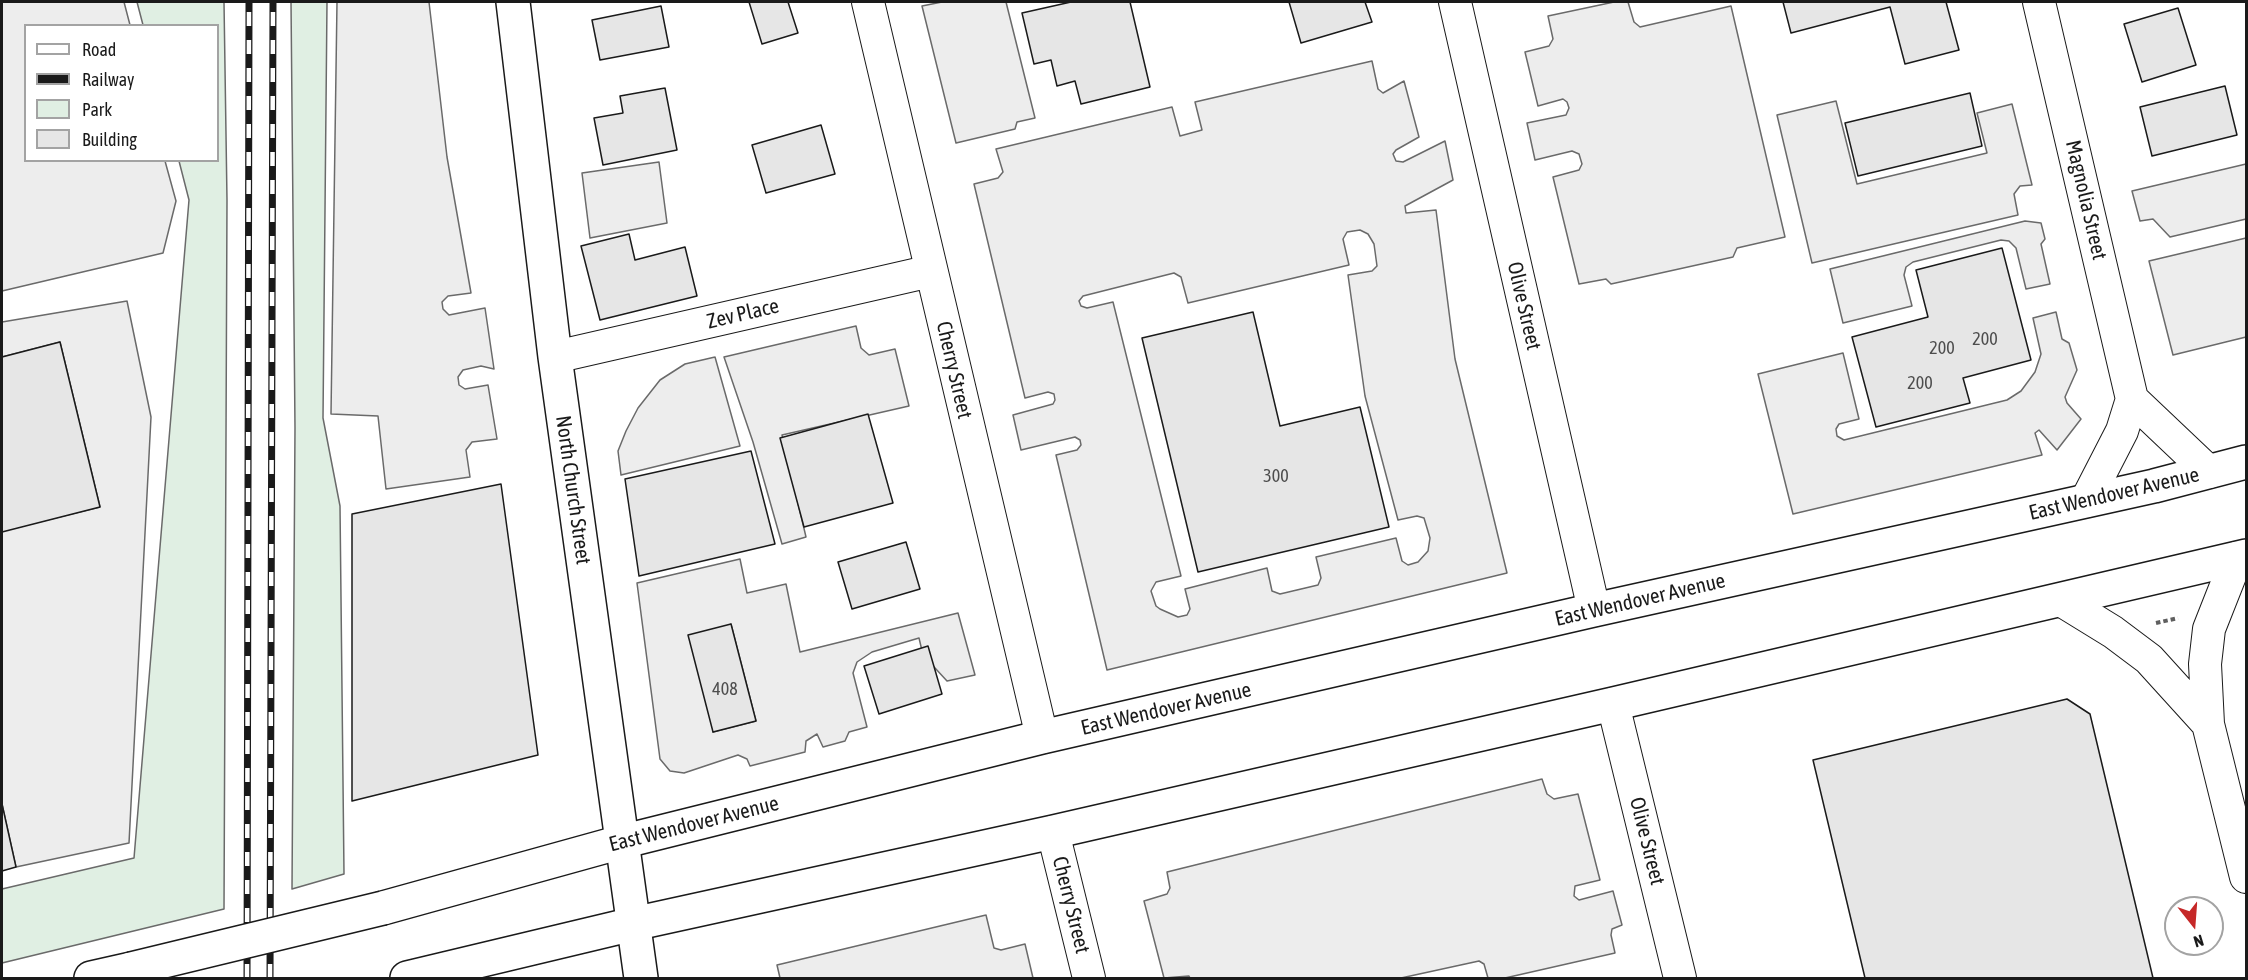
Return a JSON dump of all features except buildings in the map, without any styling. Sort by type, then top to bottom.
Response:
[{"type":"main road","name":"North Church Street","points":[[513,2],[555,357],[641,978]]},
{"type":"main road","name":"East Wendover Avenue","points":[[91,978],[383,908],[621,842],[1042,737],[1594,610],[2086,501],[2247,462]]},
{"type":"main road","points":[[407,978],[633,924],[1053,832],[1613,704],[2242,557]]},
{"type":"street","name":"Cherry Street","points":[[868,2],[1042,737]]},
{"type":"street","name":"Olive Street","points":[[1455,2],[1594,610]]},
{"type":"street","name":"Magnolia Street","points":[[2039,2],[2132,399]]},
{"type":"street","name":"Zev Place","points":[[555,357],[931,271]]},
{"type":"street","points":[[2086,501],[2122,431],[2132,399],[2209,472]]},
{"type":"street","points":[[2242,557],[2209,629],[2205,664],[2208,724],[2247,877]]},
{"type":"street","points":[[2061,600],[2113,632],[2149,659],[2208,724]]},
{"type":"street","name":"Olive Street","points":[[1613,704],[1680,978]]},
{"type":"street","name":"Cherry Street","points":[[1053,832],[1089,978]]},
{"type":"path","points":[[2147,624],[2182,617]]},
{"type":"green space","points":[[137,2],[224,2],[227,200],[224,909],[2,963],[2,889],[134,858],[189,200],[179,162],[219,162],[219,24],[143,24]]},
{"type":"green space","points":[[291,2],[327,2],[323,418],[340,506],[344,874],[292,889],[295,428]]},
{"type":"shaded area","points":[[2,2],[124,2],[130,24],[24,24],[24,162],[165,162],[176,201],[163,253],[2,291]]},
{"type":"shaded area","points":[[337,2],[429,2],[447,157],[471,293],[448,296],[442,302],[443,309],[449,315],[485,308],[494,369],[481,366],[463,370],[458,377],[459,385],[465,389],[488,385],[497,439],[472,442],[466,450],[470,477],[386,489],[378,416],[331,414]]},
{"type":"shaded area","points":[[942,2],[1006,2],[1035,118],[1017,122],[1015,129],[956,143],[922,6]]},
{"type":"shaded area","points":[[1614,2],[1628,2],[1634,22],[1640,27],[1731,6],[1785,237],[1737,248],[1733,257],[1611,284],[1606,279],[1579,284],[1553,177],[1579,170],[1582,164],[1579,154],[1572,151],[1535,160],[1527,123],[1566,115],[1569,108],[1563,99],[1538,106],[1525,52],[1549,46],[1553,39],[1548,16]]},
{"type":"shaded area","points":[[1372,61],[1378,89],[1383,93],[1404,81],[1419,137],[1396,150],[1393,154],[1396,161],[1403,162],[1445,141],[1453,180],[1405,206],[1406,213],[1436,210],[1455,359],[1507,573],[1107,670],[1056,455],[1077,450],[1081,445],[1080,440],[1075,437],[1021,450],[1013,415],[1053,404],[1054,394],[1048,392],[1025,398],[974,184],[998,178],[1003,172],[996,149],[1172,107],[1180,136],[1202,130],[1195,102]],"holes":[[[1360,230],[1368,234],[1374,244],[1377,266],[1372,271],[1348,275],[1365,396],[1398,520],[1417,516],[1424,518],[1430,538],[1428,551],[1418,562],[1408,565],[1402,561],[1396,538],[1316,557],[1321,578],[1318,585],[1280,594],[1272,591],[1267,568],[1185,589],[1190,609],[1187,615],[1178,617],[1160,609],[1156,606],[1151,591],[1156,582],[1181,576],[1113,302],[1087,308],[1081,306],[1079,301],[1083,296],[1174,273],[1181,277],[1188,303],[1349,265],[1343,239],[1347,232]]]},
{"type":"shaded area","points":[[1836,101],[1857,184],[1987,153],[1977,113],[2012,104],[2032,185],[2020,186],[2014,194],[2018,215],[1812,263],[1777,115]]},
{"type":"shaded area","points":[[659,162],[667,223],[590,238],[582,173]]},
{"type":"shaded area","points":[[2246,164],[2246,219],[2170,237],[2153,219],[2140,221],[2132,191]]},
{"type":"shaded area","points":[[2025,221],[2041,223],[2045,239],[2041,244],[2050,284],[2026,289],[2016,248],[2009,241],[2001,240],[1913,262],[1906,267],[1904,275],[1912,306],[1843,323],[1830,269]]},
{"type":"shaded area","points":[[2246,238],[2246,337],[2173,355],[2149,261]]},
{"type":"shaded area","points":[[127,301],[151,417],[129,843],[16,867],[2,804],[2,531],[100,507],[60,342],[2,357],[2,322]]},
{"type":"shaded area","points":[[2056,312],[2062,339],[2069,343],[2077,370],[2065,397],[2067,403],[2081,419],[2057,450],[2039,430],[2035,433],[2042,455],[1793,514],[1758,374],[1843,353],[1859,419],[1839,424],[1836,429],[1837,436],[1844,440],[2007,400],[2021,391],[2035,372],[2041,354],[2033,318]]},
{"type":"shaded area","points":[[856,326],[861,348],[869,355],[895,349],[909,406],[782,435],[806,537],[782,544],[753,442],[724,357]]},
{"type":"shaded area","points":[[715,357],[740,446],[621,475],[618,451],[626,431],[638,408],[660,380],[685,364]]},
{"type":"shaded area","points":[[740,559],[747,593],[786,584],[800,652],[958,613],[975,675],[947,681],[923,655],[919,638],[872,652],[857,662],[853,673],[867,727],[849,732],[845,741],[823,747],[817,734],[806,741],[805,752],[750,766],[747,759],[738,755],[684,773],[670,771],[660,759],[637,583]],"holes":[[[731,624],[756,721],[713,732]]]},
{"type":"shaded area","points":[[1542,779],[1547,794],[1554,799],[1578,794],[1600,880],[1575,886],[1574,896],[1579,900],[1613,891],[1622,925],[1612,929],[1615,953],[1505,978],[1488,978],[1484,964],[1479,961],[1401,978],[1190,978],[1189,976],[1164,978],[1144,901],[1167,894],[1170,888],[1167,872]]},
{"type":"shaded area","points":[[986,915],[994,948],[1001,950],[1025,944],[1033,978],[780,978],[777,965]]},
{"type":"railway","points":[[247,978],[249,2]]},
{"type":"railway","points":[[270,978],[273,2]]}]
